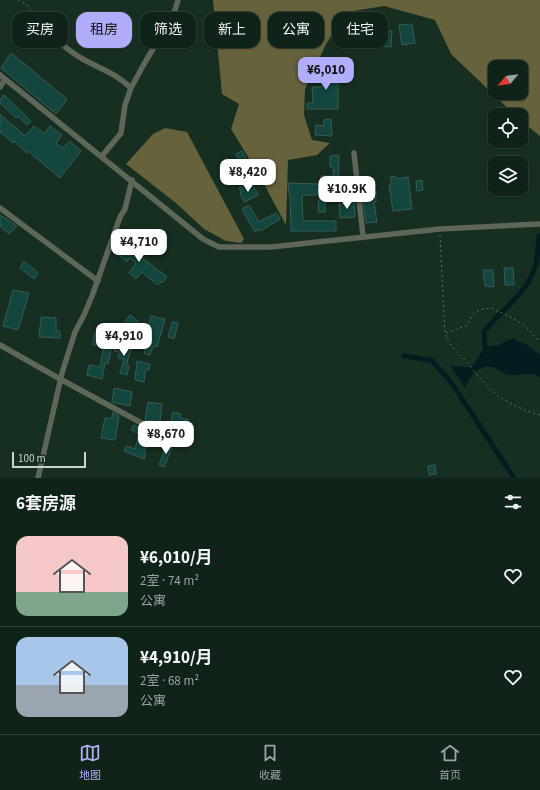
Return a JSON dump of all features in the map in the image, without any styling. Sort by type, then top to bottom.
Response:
[{"type":"street","points":[[102,156],[121,133],[125,105],[131,88],[175,10],[178,0]]},
{"type":"street","points":[[66,48],[80,58],[114,74],[131,88]]},
{"type":"street","points":[[0,75],[203,238],[219,247],[271,247],[440,229],[540,224]]},
{"type":"street","points":[[0,88],[5,79]]},
{"type":"street","points":[[354,153],[363,236]]},
{"type":"street","points":[[38,478],[60,380],[75,332],[84,316],[120,217],[125,209],[132,180]]},
{"type":"street","points":[[0,208],[98,281]]},
{"type":"street","points":[[0,345],[60,380],[147,426]]},
{"type":"path","points":[[18,0],[27,5],[32,12]]},
{"type":"path","points":[[440,229],[445,333],[447,340],[453,349],[489,389],[511,403],[527,411],[540,415]]},
{"type":"path","points":[[445,333],[466,326],[475,312],[482,309],[491,308],[496,309],[524,325],[540,342]]},
{"type":"shaded area","points":[[213,0],[540,0],[540,136],[528,127],[528,108],[508,108],[499,100],[528,100],[528,60],[488,60],[488,89],[451,54],[435,20],[384,6],[347,12],[332,12],[332,35],[326,44],[305,89],[304,115],[312,140],[330,143],[317,155],[288,160],[286,225],[259,175],[231,129],[239,104],[222,94],[218,48],[260,48],[260,12],[214,12]]},
{"type":"shaded area","points":[[165,128],[187,132],[244,239],[241,243],[226,241],[204,229],[176,203],[126,164],[153,134]]},
{"type":"water","points":[[513,339],[527,345],[540,355],[540,378],[534,374],[507,375],[494,367],[484,367],[474,372],[465,388],[450,365],[469,367],[475,362],[485,347],[499,345]]},
{"type":"building","points":[[412,24],[415,43],[402,45],[399,25]]},
{"type":"building","points":[[388,31],[392,31],[391,47],[388,47]]},
{"type":"building","points":[[11,53],[67,99],[56,114],[1,68]]},
{"type":"building","points":[[322,68],[338,68],[338,109],[307,109],[307,103],[313,103],[312,87],[322,87]]},
{"type":"building","points":[[4,95],[31,121],[27,125],[18,116],[16,118],[0,103],[0,100]]},
{"type":"building","points":[[0,114],[25,136],[34,126],[44,134],[50,126],[62,135],[56,143],[63,148],[70,141],[81,151],[60,178],[28,151],[27,153],[14,141],[13,143],[0,132]]},
{"type":"building","points":[[331,119],[332,136],[315,135],[316,125],[324,126],[324,120]]},
{"type":"building","points":[[242,151],[247,160],[240,163],[236,154]]},
{"type":"building","points":[[339,155],[338,190],[317,189],[317,195],[302,195],[303,221],[336,221],[336,231],[291,231],[290,194],[288,183],[321,184],[321,176],[334,176],[333,167],[330,167],[330,156]]},
{"type":"building","points":[[395,176],[396,179],[408,177],[412,209],[393,211],[389,185],[392,185],[390,177]]},
{"type":"building","points":[[422,180],[423,190],[417,191],[416,181]]},
{"type":"building","points":[[246,184],[248,188],[253,185],[258,195],[244,202],[239,188]]},
{"type":"building","points":[[376,191],[376,202],[374,202],[377,222],[366,223],[362,192]]},
{"type":"building","points":[[325,196],[325,212],[318,212],[319,197]]},
{"type":"building","points":[[354,203],[355,217],[340,218],[339,204]]},
{"type":"building","points":[[249,205],[259,222],[276,213],[280,219],[260,231],[259,229],[255,232],[242,209]]},
{"type":"building","points":[[0,215],[17,226],[9,234],[0,226]]},
{"type":"building","points":[[117,238],[167,277],[162,283],[161,282],[158,285],[142,272],[136,279],[129,273],[136,263],[130,258],[127,262],[113,250]]},
{"type":"building","points":[[24,261],[38,273],[34,279],[20,268]]},
{"type":"building","points":[[504,268],[513,268],[514,285],[505,285]]},
{"type":"building","points":[[483,270],[493,270],[494,287],[485,286]]},
{"type":"building","points":[[13,290],[29,293],[18,330],[3,326]]},
{"type":"building","points":[[130,315],[139,322],[134,329],[125,322]]},
{"type":"building","points":[[151,316],[165,319],[157,347],[153,346],[150,355],[144,353],[146,344],[144,343]]},
{"type":"building","points":[[41,317],[56,318],[56,331],[60,331],[60,338],[39,337]]},
{"type":"building","points":[[172,322],[178,323],[174,339],[168,337]]},
{"type":"building","points":[[94,334],[109,335],[108,349],[111,350],[108,364],[105,363],[102,379],[87,375],[89,365],[100,367],[104,346],[93,345]]},
{"type":"building","points":[[128,343],[133,344],[126,365],[129,366],[127,375],[120,373],[124,359],[118,358],[119,352],[114,351],[116,346],[126,349]]},
{"type":"building","points":[[137,361],[150,364],[149,370],[146,369],[144,382],[135,380]]},
{"type":"building","points":[[114,388],[132,392],[130,406],[112,402]]},
{"type":"building","points":[[148,402],[162,404],[160,422],[145,420]]},
{"type":"building","points":[[113,412],[119,416],[115,440],[101,438],[105,418],[112,418]]},
{"type":"building","points":[[173,412],[181,414],[180,418],[189,420],[185,434],[180,432],[181,428],[170,426]]},
{"type":"building","points":[[134,425],[149,433],[145,442],[147,442],[144,452],[146,453],[144,459],[124,451],[126,446],[135,449],[139,434],[131,430]]},
{"type":"building","points":[[167,443],[173,445],[164,467],[159,465]]},
{"type":"building","points":[[435,465],[436,474],[429,475],[428,466]]},
{"type":"waterway","points":[[488,353],[485,347],[484,332],[527,284],[536,264],[539,236]]},
{"type":"waterway","points":[[404,356],[431,360],[451,382],[514,478]]}]
